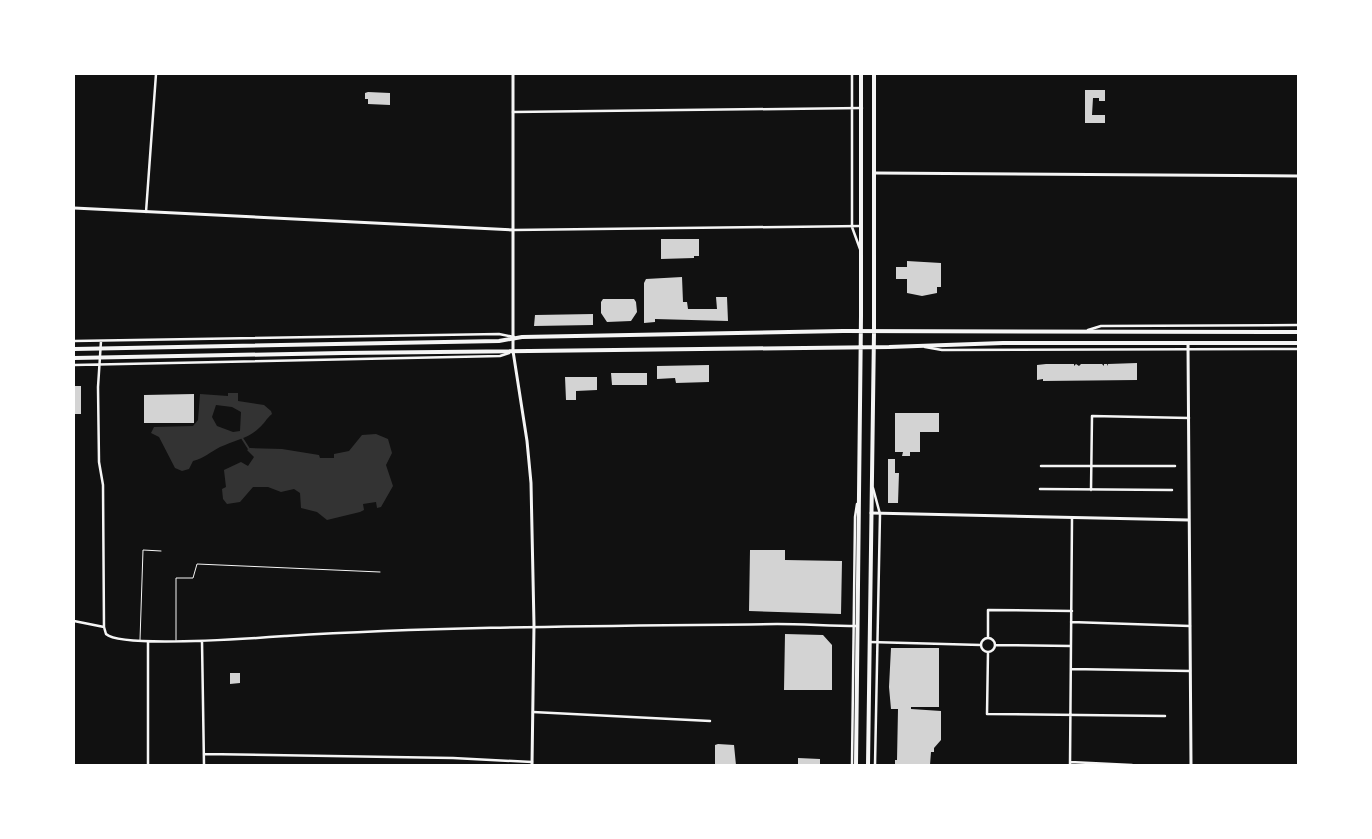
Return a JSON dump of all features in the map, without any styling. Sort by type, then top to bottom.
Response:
[{"type":"main road","points":[[854,765],[862,254],[861,74]]},
{"type":"main road","points":[[868,765],[874,347],[874,74]]},
{"type":"main road","points":[[74,349],[498,341],[514,337],[861,332],[1298,332]]},
{"type":"main road","points":[[74,358],[874,347],[1003,343],[1188,347],[1298,343]]},
{"type":"street","points":[[146,213],[156,74]]},
{"type":"street","points":[[204,754],[453,758],[532,764],[534,625],[529,458],[514,351],[513,74]]},
{"type":"street","points":[[852,74],[852,227],[862,254]]},
{"type":"street","points":[[514,112],[862,108]]},
{"type":"street","points":[[875,173],[1298,176]]},
{"type":"street","points":[[74,208],[513,230],[862,226]]},
{"type":"street","points":[[1082,332],[1100,326],[1298,325]]},
{"type":"street","points":[[74,342],[499,334],[514,337]]},
{"type":"street","points":[[101,341],[102,358],[98,387],[99,462],[103,485],[104,627],[106,634],[113,638],[140,641],[202,640],[382,630],[534,625],[779,624],[856,626]]},
{"type":"street","points":[[1191,765],[1188,347],[1298,349]]},
{"type":"street","points":[[74,366],[500,356],[514,351]]},
{"type":"street","points":[[1091,490],[1092,416],[1189,418]]},
{"type":"street","points":[[1041,466],[1175,466]]},
{"type":"street","points":[[871,481],[880,514],[875,765]]},
{"type":"street","points":[[1040,489],[1172,490]]},
{"type":"street","points":[[871,513],[1189,520]]},
{"type":"street","points":[[1072,518],[1070,764],[1132,765]]},
{"type":"street","points":[[988,638],[988,610],[1072,611]]},
{"type":"street","points":[[74,621],[104,627]]},
{"type":"street","points":[[1071,622],[1190,626]]},
{"type":"street","points":[[988,638],[983,640],[981,644],[982,650],[988,652],[993,650],[995,645]]},
{"type":"street","points":[[988,638],[993,640],[995,645]]},
{"type":"street","points":[[202,640],[204,765]]},
{"type":"street","points":[[148,641],[148,765]]},
{"type":"street","points":[[869,642],[981,644]]},
{"type":"street","points":[[995,645],[1071,646]]},
{"type":"street","points":[[988,652],[987,714],[1165,716]]},
{"type":"street","points":[[1071,669],[1190,670]]},
{"type":"street","points":[[533,712],[710,721]]},
{"type":"lane","points":[[140,641],[143,550],[161,551]]},
{"type":"lane","points":[[176,640],[176,578],[193,578],[197,564],[380,572]]},
{"type":"shaded area","points":[[228,393],[238,393],[238,401],[264,405],[272,414],[261,426],[246,437],[220,447],[204,457],[193,461],[189,469],[182,471],[175,468],[159,437],[151,433],[154,427],[193,426],[198,420],[200,394],[228,396]],"holes":[[[216,405],[232,407],[241,412],[240,431],[233,432],[217,426],[212,417]]]},
{"type":"shaded area","points":[[376,434],[388,439],[392,453],[386,465],[393,486],[381,507],[377,508],[376,502],[363,504],[364,510],[360,512],[327,520],[317,512],[301,508],[300,493],[294,489],[281,492],[268,487],[253,487],[240,502],[227,504],[223,499],[222,489],[226,487],[224,470],[241,462],[248,466],[254,457],[247,450],[250,448],[282,449],[319,455],[320,458],[334,458],[334,454],[349,451],[362,435]]},
{"type":"building","points":[[1085,90],[1105,90],[1105,101],[1093,98],[1092,115],[1105,115],[1105,123],[1085,123]]},
{"type":"building","points":[[365,93],[390,93],[390,105],[368,104],[368,99],[365,99]]},
{"type":"building","points":[[661,239],[699,239],[699,256],[694,256],[694,258],[661,259]]},
{"type":"building","points":[[907,261],[941,263],[941,287],[937,287],[937,293],[922,296],[907,293],[907,279],[896,279],[896,267],[907,267]]},
{"type":"building","points":[[682,277],[683,302],[687,302],[688,309],[717,309],[716,297],[727,297],[728,321],[655,319],[655,322],[644,323],[644,283],[646,279]]},
{"type":"building","points":[[603,299],[634,299],[637,312],[631,321],[607,322],[601,313],[601,302]]},
{"type":"building","points":[[593,314],[593,325],[534,326],[535,315]]},
{"type":"building","points":[[1137,363],[1137,380],[1037,380],[1037,365],[1074,364],[1074,366],[1076,364],[1079,366],[1081,364],[1102,364],[1104,366],[1104,364],[1107,364],[1108,366],[1108,364]]},
{"type":"building","points":[[709,365],[709,382],[676,383],[675,378],[657,379],[657,366]]},
{"type":"building","points":[[611,373],[647,373],[647,385],[612,385]]},
{"type":"building","points":[[565,377],[597,377],[597,390],[576,391],[576,400],[566,400]]},
{"type":"building","points":[[74,386],[81,386],[81,414],[74,414]]},
{"type":"building","points":[[194,394],[194,423],[144,423],[144,395]]},
{"type":"building","points":[[895,413],[939,413],[939,432],[920,432],[920,452],[910,452],[910,456],[902,456],[903,452],[895,452]]},
{"type":"building","points":[[888,459],[895,459],[895,473],[899,473],[898,503],[888,503]]},
{"type":"building","points":[[750,550],[785,550],[785,560],[842,561],[841,614],[749,611]]},
{"type":"building","points":[[785,634],[823,635],[832,645],[832,690],[784,690]]},
{"type":"building","points":[[891,648],[939,648],[939,707],[911,707],[911,709],[941,711],[941,740],[934,748],[934,752],[931,752],[930,765],[895,765],[895,760],[897,760],[898,709],[891,709],[889,687]]},
{"type":"building","points":[[230,673],[240,673],[240,683],[230,684]]},
{"type":"building","points":[[715,745],[734,745],[736,765],[715,765]]},
{"type":"building","points":[[798,758],[820,759],[820,765],[798,765]]},
{"type":"waterway","points":[[242,438],[249,449]]}]
